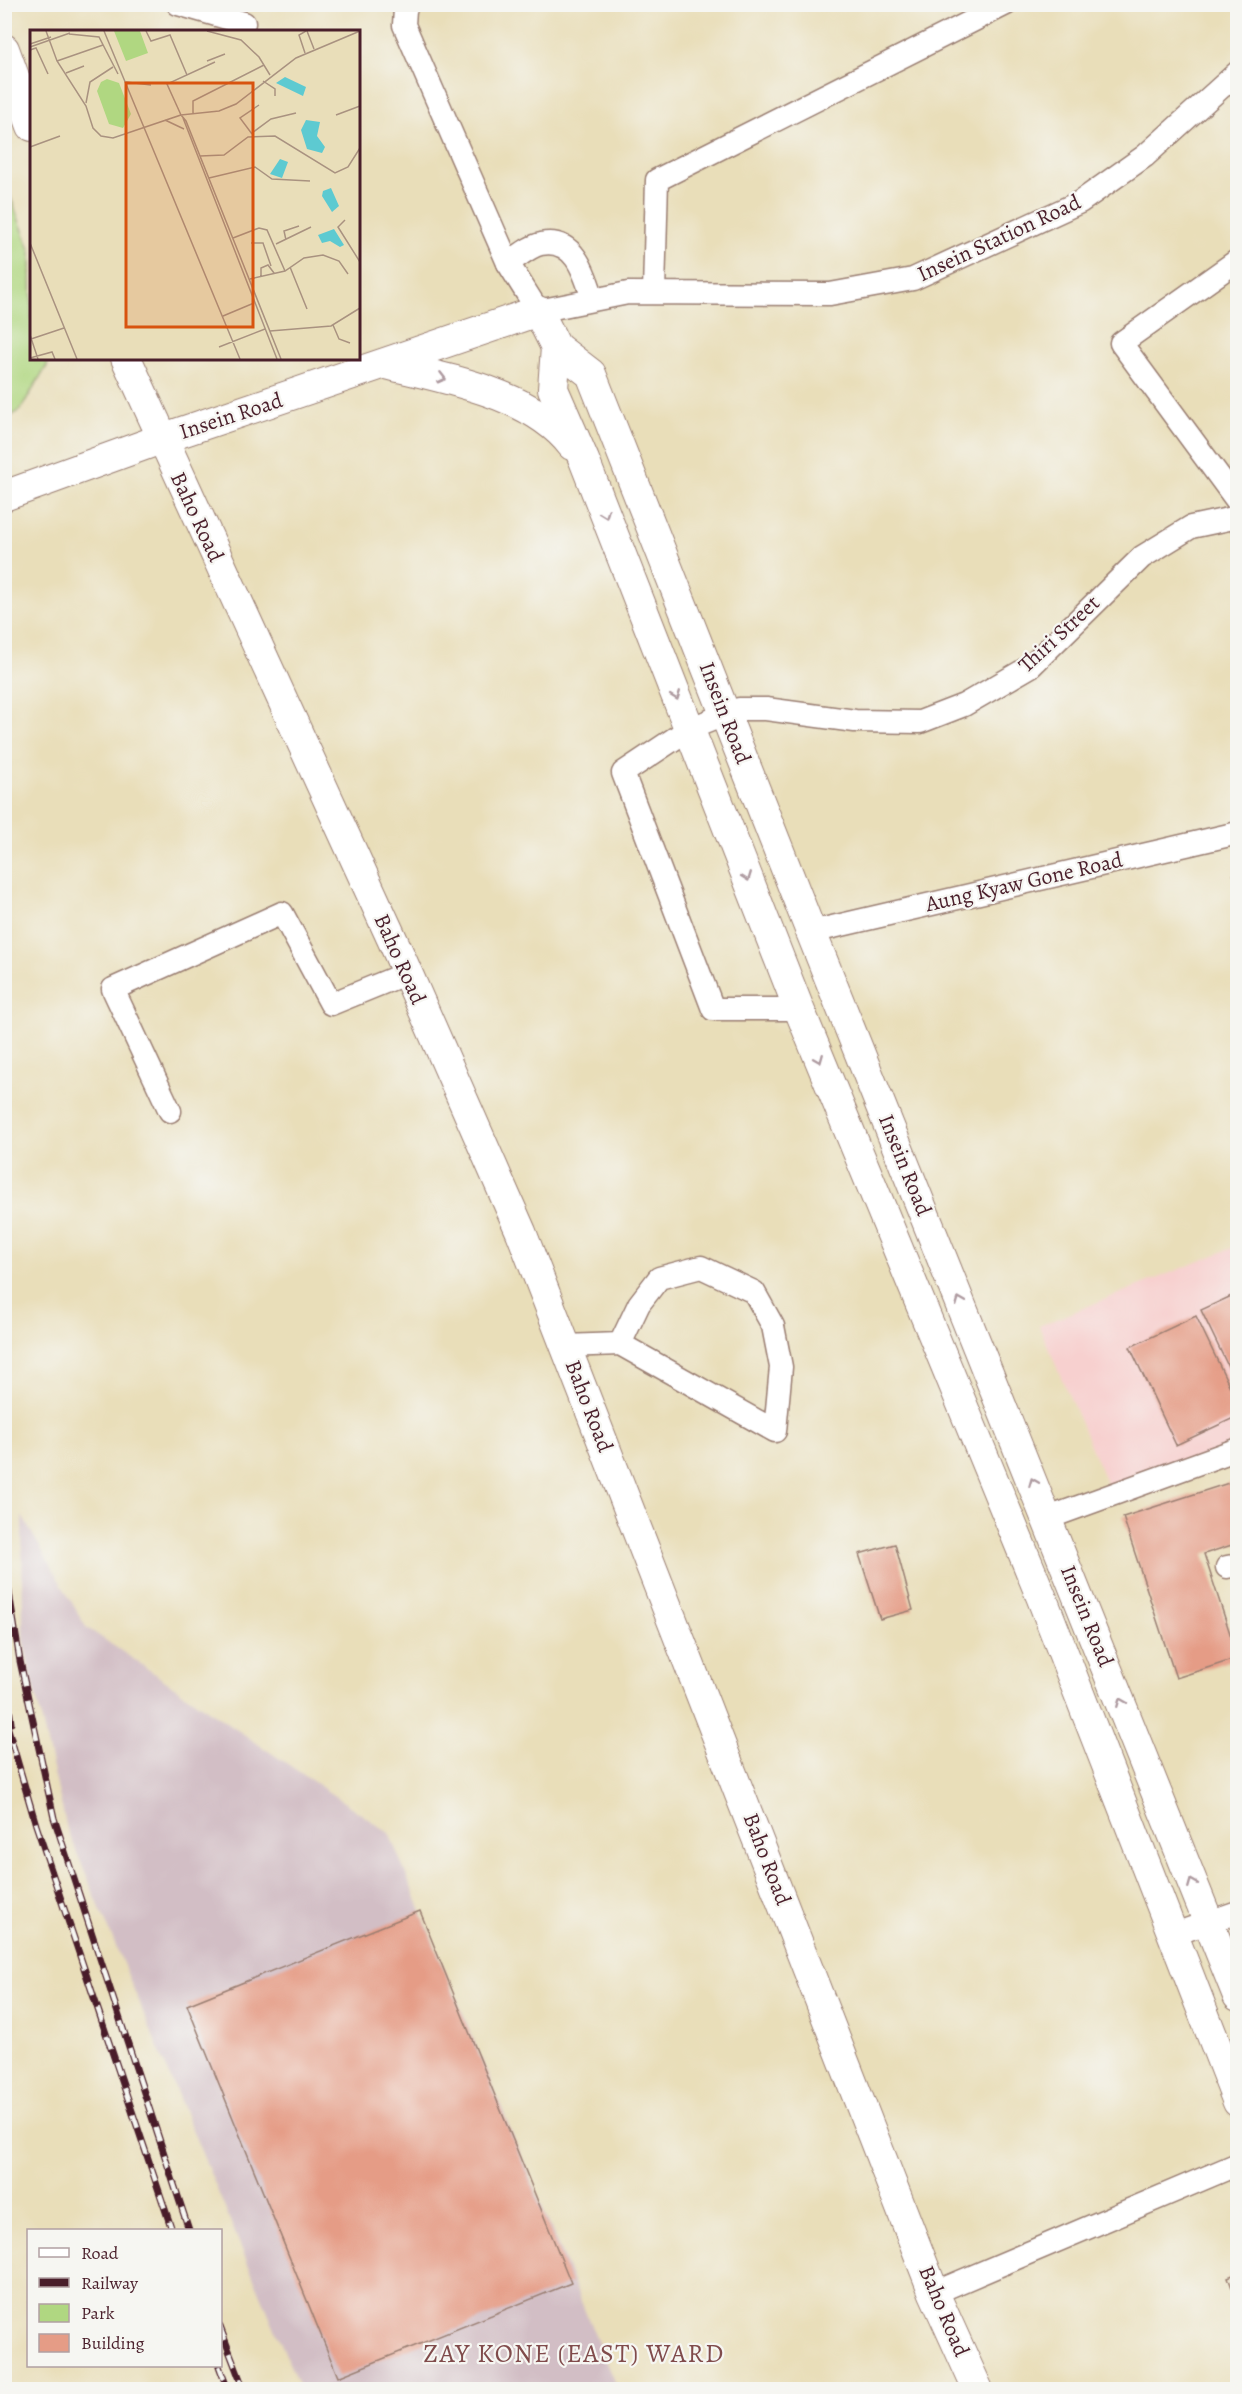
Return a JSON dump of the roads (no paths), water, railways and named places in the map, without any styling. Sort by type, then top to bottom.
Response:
[{"type":"main road","points":[[5,53],[30,121]]},
{"type":"main road","name":"Insein Road","points":[[127,360],[161,440],[538,311],[556,347],[591,374],[811,932],[1238,1996]]},
{"type":"main road","name":"Insein Road","points":[[556,347],[553,389],[584,460],[799,1009],[1041,1596],[1238,2102]]},
{"type":"main road","name":"Insein Road","points":[[386,364],[464,384],[527,407],[561,431],[584,460]]},
{"type":"main road","points":[[4,496],[161,440]]},
{"type":"main road","name":"Baho Road","points":[[161,440],[407,973],[520,1232],[934,2293],[978,2390]]},
{"type":"main road","points":[[855,1146],[891,1130]]},
{"type":"main road","points":[[958,1395],[993,1382]]},
{"type":"main road","points":[[1041,1596],[1074,1584]]},
{"type":"street","points":[[178,4],[244,23]]},
{"type":"street","points":[[408,4],[405,9],[404,25],[508,263],[538,311]]},
{"type":"street","points":[[654,292],[657,180],[1006,4]]},
{"type":"street","name":"Insein Station Road","points":[[538,311],[628,293],[830,294],[913,279],[1080,202],[1145,156],[1238,72]]},
{"type":"street","points":[[508,263],[540,244],[559,244],[576,257],[585,274],[593,299]]},
{"type":"street","points":[[1235,493],[1121,343],[1238,260]]},
{"type":"street","name":"Thiri Street","points":[[799,1009],[713,1009],[623,773],[689,729],[739,710],[766,709],[855,721],[920,722],[964,705],[1031,666],[1142,557],[1191,527],[1238,517]]},
{"type":"street","name":"Aung Kyaw Gone Road","points":[[811,932],[1238,833]]},
{"type":"street","points":[[170,1111],[113,989],[282,913],[331,1004],[407,973]]},
{"type":"street","points":[[565,1346],[620,1344],[775,1431],[781,1367],[772,1326],[754,1292],[701,1267],[659,1278],[639,1304],[620,1344]]},
{"type":"street","points":[[1048,1518],[1238,1449]]},
{"type":"street","points":[[1172,1935],[1238,1912]]},
{"type":"street","points":[[934,2293],[1238,2164]]},
{"type":"railway","points":[[4,1561],[20,1661],[54,1818],[189,2229]]},
{"type":"railway","points":[[4,1670],[11,1723]]},
{"type":"railway","points":[[4,1715],[36,1825],[172,2229]]},
{"type":"railway","points":[[222,2332],[244,2390]]},
{"type":"railway","points":[[219,2367],[228,2390]]},
{"type":"district","name":"ZAY KONE (EAST) WARD","points":[[574,2353]]}]
